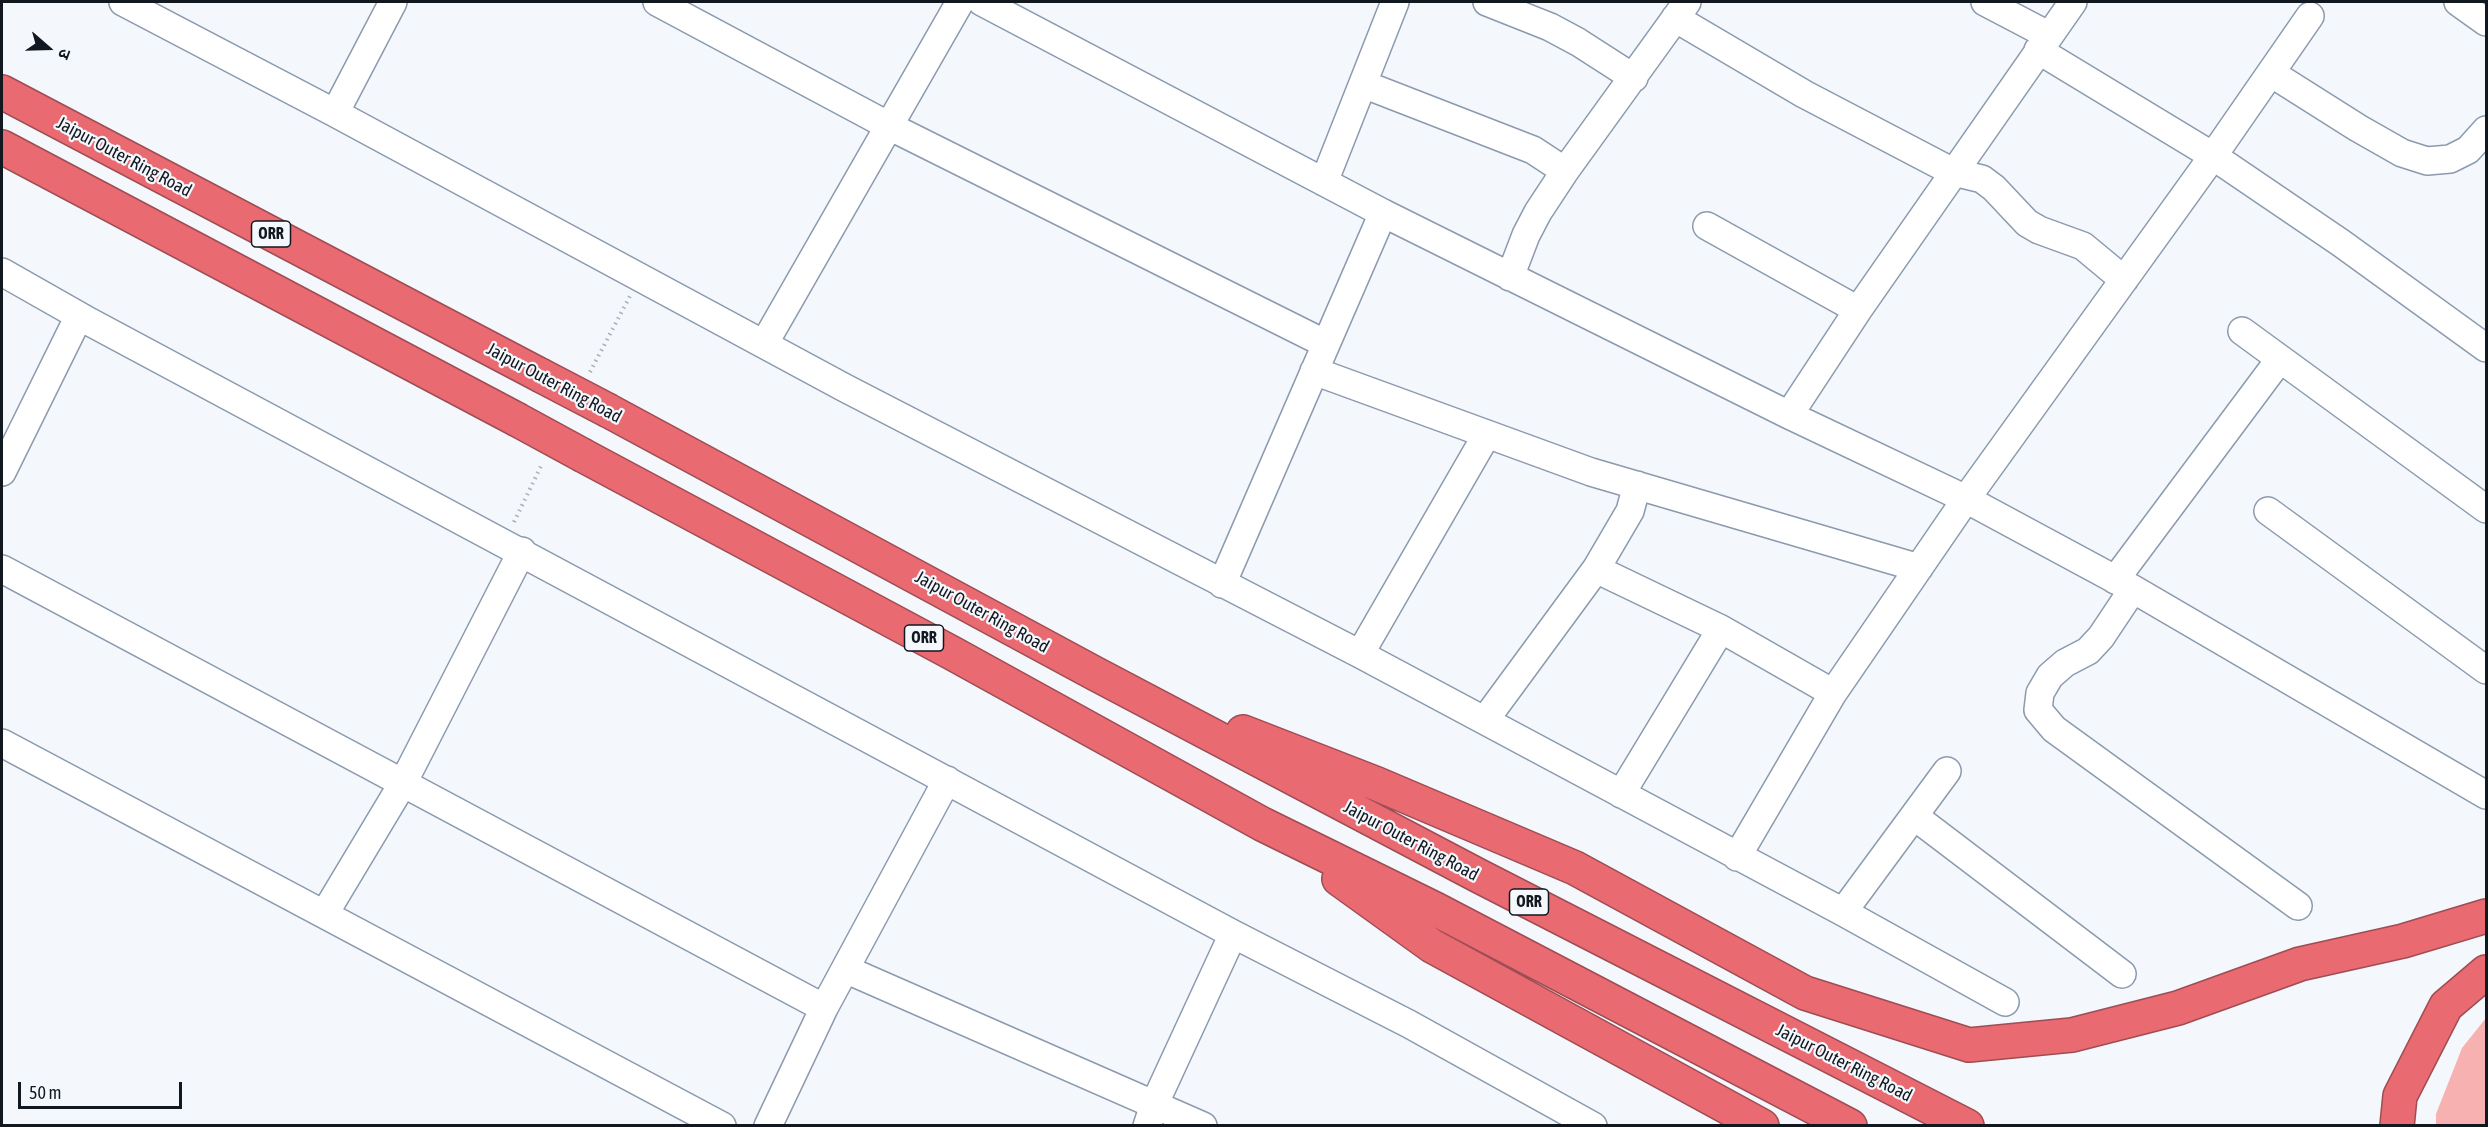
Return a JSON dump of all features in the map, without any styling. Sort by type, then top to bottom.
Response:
[{"type":"highway","name":"Jaipur Outer Ring Road","points":[[2,92],[609,411],[1094,673],[1468,871],[1967,1125]]},
{"type":"highway","name":"ORR","points":[[2,147],[952,653],[1262,824]]},
{"type":"highway","points":[[1094,673],[1377,784],[1575,868],[1805,993],[1969,1045],[2072,1035],[2178,1008],[2300,964],[2403,941],[2487,916]]},
{"type":"highway","points":[[1262,824],[1432,946],[1762,1125]]},
{"type":"highway","points":[[1262,824],[1437,910],[1850,1125]]},
{"type":"highway","points":[[2397,1125],[2400,1096],[2446,1006],[2487,972]]},
{"type":"street","points":[[123,2],[335,113],[764,344],[1485,720],[1843,912],[2005,1002]]},
{"type":"street","points":[[335,113],[393,2]]},
{"type":"street","points":[[657,2],[889,126],[1326,345]]},
{"type":"street","points":[[764,344],[960,2]]},
{"type":"street","points":[[982,2],[1383,213],[1789,415],[1966,499],[2124,584],[2487,795]]},
{"type":"street","points":[[1324,182],[1395,2]]},
{"type":"street","points":[[1487,2],[1550,27],[1634,78]]},
{"type":"street","points":[[1985,2],[2341,243],[2487,348]]},
{"type":"street","points":[[1789,415],[1858,310],[2073,2]]},
{"type":"street","points":[[2458,2],[2487,22]]},
{"type":"street","points":[[1510,277],[1526,235],[1565,171],[1681,10],[1774,78],[1953,172],[1982,179],[1994,188],[2027,223],[2039,230],[2083,246],[2124,280]]},
{"type":"street","points":[[1737,856],[1833,693],[1918,568],[2213,156],[2310,16]]},
{"type":"street","points":[[2271,73],[2402,153],[2427,161],[2450,159],[2468,150],[2487,130]]},
{"type":"street","points":[[1363,84],[1533,150],[1565,171]]},
{"type":"street","points":[[1222,584],[1383,213]]},
{"type":"street","points":[[1707,226],[1858,310]]},
{"type":"street","points":[[2,272],[79,316],[522,551],[1233,934],[1409,1024],[1593,1125]]},
{"type":"street","points":[[2,472],[79,316]]},
{"type":"street","points":[[2242,331],[2487,509]]},
{"type":"street","points":[[2280,358],[2124,584],[2101,637],[2088,651],[2065,663],[2050,676],[2040,693],[2038,710],[2054,729],[2298,906]]},
{"type":"street","points":[[1314,371],[1591,472],[1918,568]]},
{"type":"street","points":[[1360,654],[1487,434]]},
{"type":"street","points":[[1485,720],[1596,569],[1630,511],[1637,485]]},
{"type":"street","points":[[2268,511],[2487,670]]},
{"type":"street","points":[[325,913],[403,783],[522,551]]},
{"type":"street","points":[[2,569],[824,1008]]},
{"type":"street","points":[[1596,569],[1721,629],[1833,693]]},
{"type":"street","points":[[1621,794],[1721,629]]},
{"type":"street","points":[[2,743],[722,1125]]},
{"type":"street","points":[[1843,912],[1947,771]]},
{"type":"street","points":[[768,1125],[824,1008],[947,780]]},
{"type":"street","points":[[1914,816],[2122,974]]},
{"type":"street","points":[[1151,1115],[1233,934]]},
{"type":"street","points":[[845,969],[1151,1115],[1203,1125]]},
{"type":"shaded area","points":[[2486,1018],[2486,1125],[2436,1125],[2436,1114],[2462,1048]]}]
